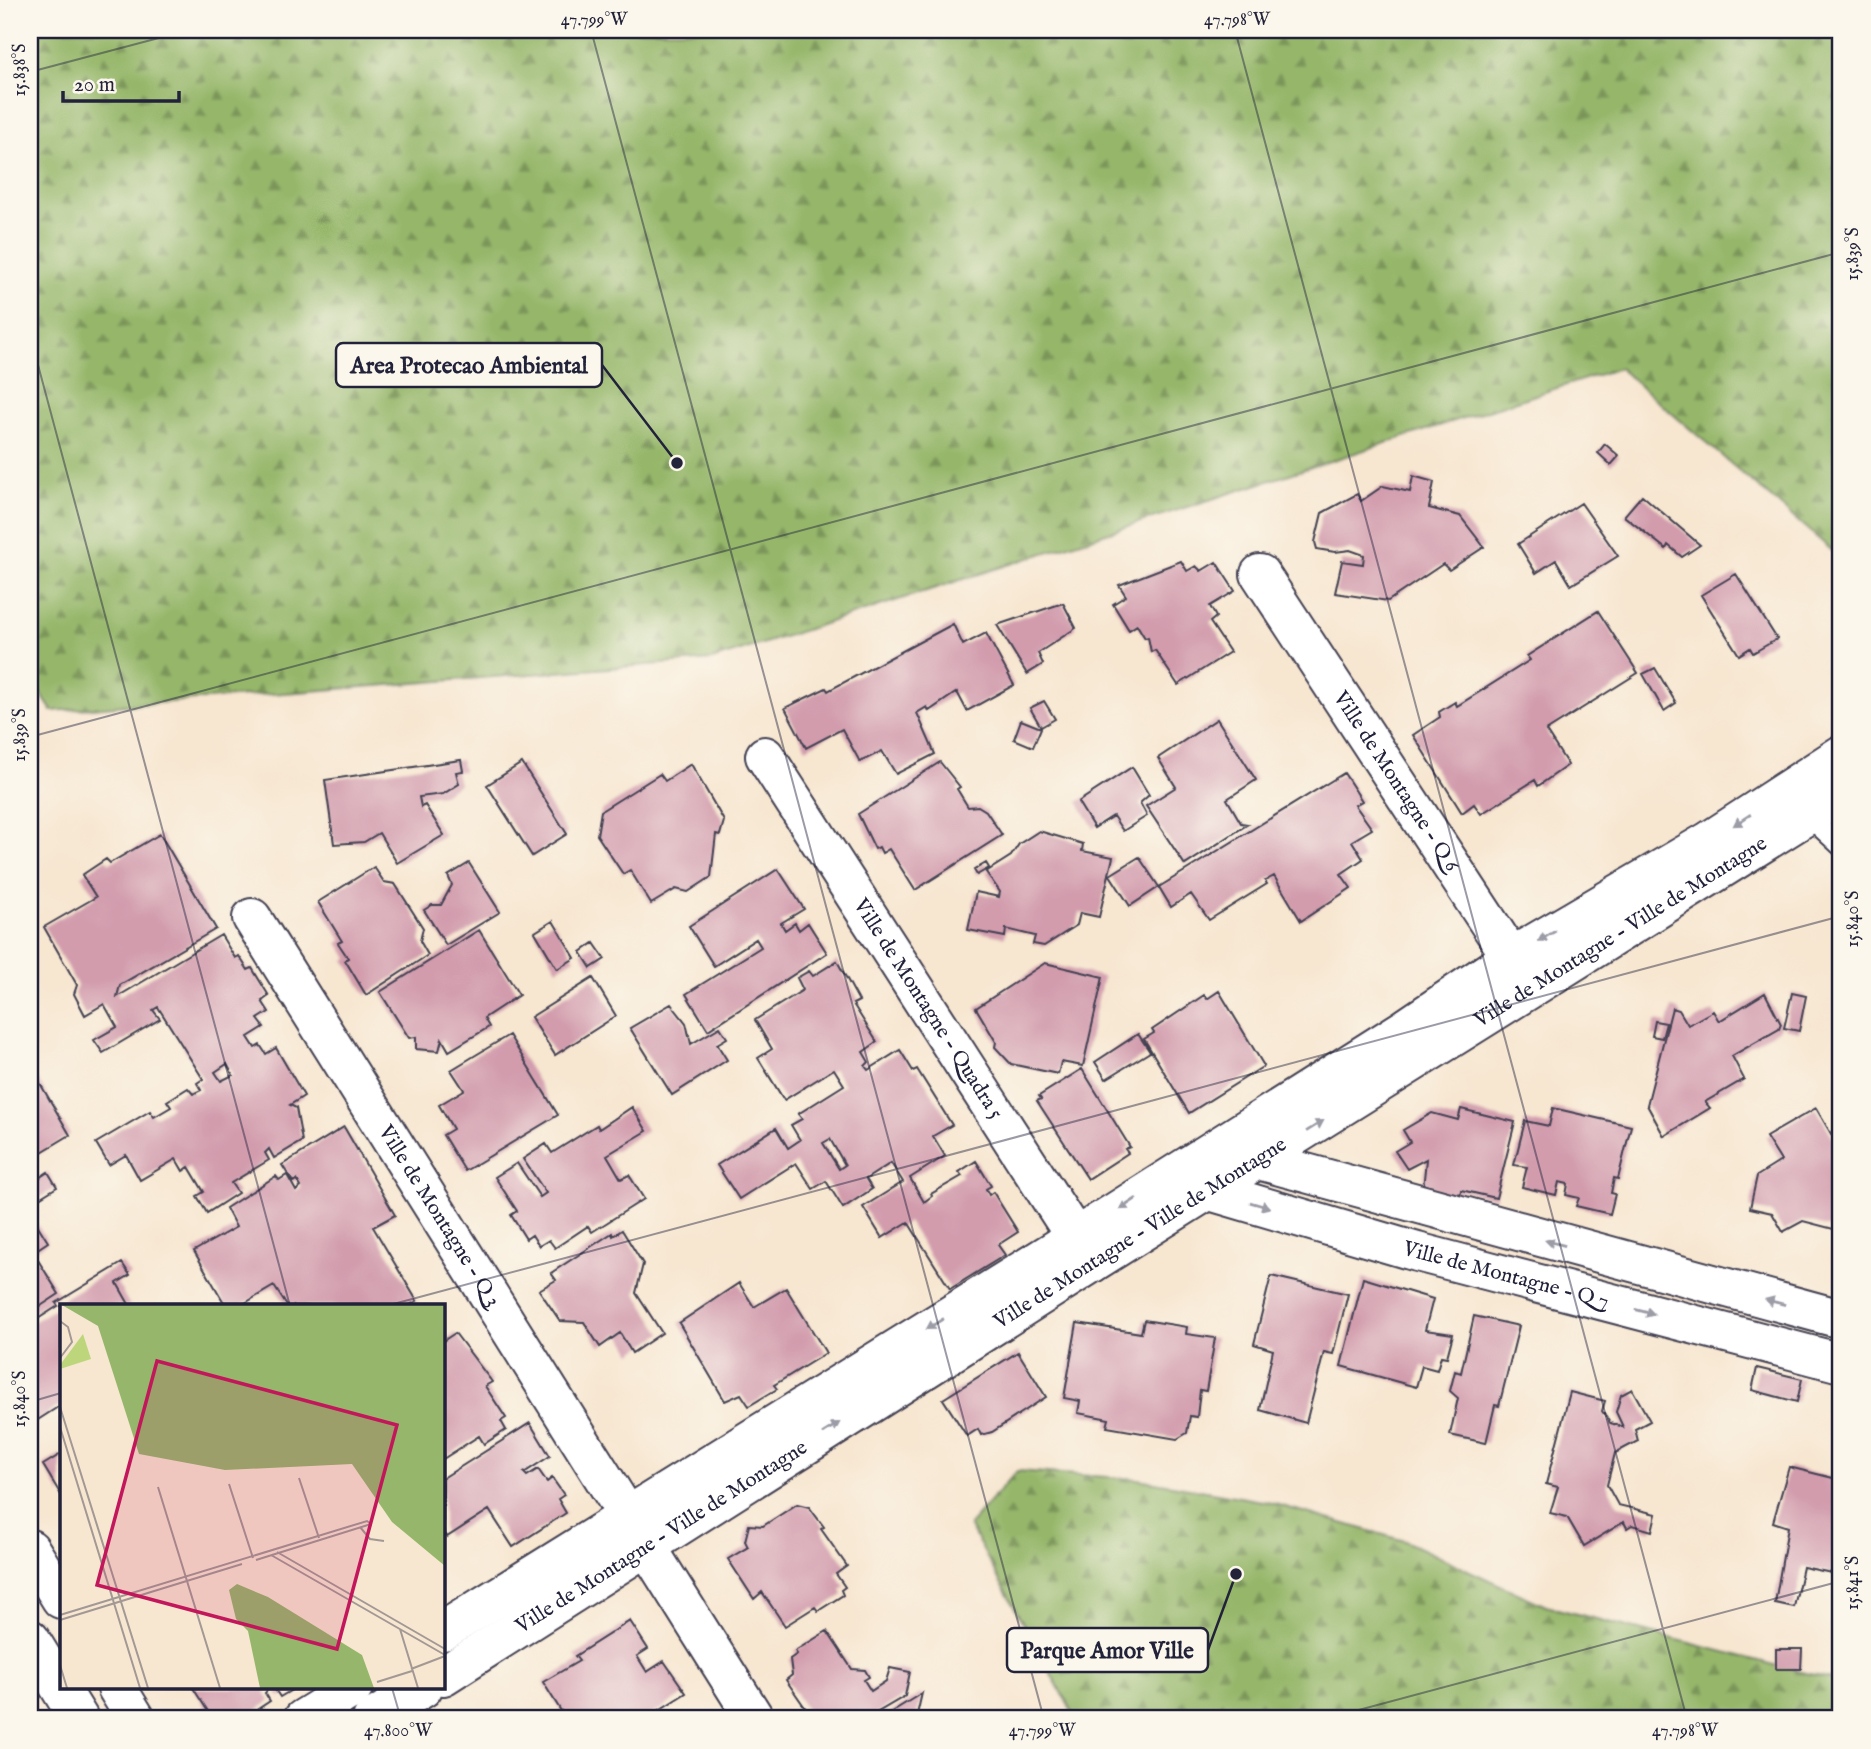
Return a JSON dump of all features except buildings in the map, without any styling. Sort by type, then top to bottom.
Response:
[{"type":"street","name":"Ville de Montagne - Q 6","points":[[1260,574],[1532,989]]},
{"type":"street","name":"Ville de Montagne - Quadra 5","points":[[765,756],[1084,1250]]},
{"type":"street","name":"Ville de Montagne - Ville de Montagne","points":[[444,1630],[636,1530],[1084,1250],[1210,1191],[1258,1162],[1532,989],[1797,804],[1841,756]]},
{"type":"street","name":"Ville de Montagne - Ville de Montagne","points":[[1084,1250],[1173,1175],[1511,957],[1709,841],[1797,804],[1841,794]]},
{"type":"street","name":"Ville de Montagne - Q 3","points":[[252,918],[755,1719]]},
{"type":"street","name":"Ville de Montagne - Q 7","points":[[1216,1148],[1258,1162],[1841,1320]]},
{"type":"street","name":"Ville de Montagne - Q 7","points":[[1173,1175],[1210,1191],[1417,1252],[1841,1363]]},
{"type":"street","name":"Ville de Montagne - Ville de Montagne","points":[[444,1675],[636,1530]]},
{"type":"street","points":[[30,1549],[60,1597]]},
{"type":"street","points":[[30,1639],[60,1688]]},
{"type":"street","points":[[61,1690],[79,1719]]},
{"type":"street","points":[[118,1690],[136,1719]]},
{"type":"street","points":[[303,1719],[350,1690]]},
{"type":"street","points":[[372,1719],[420,1690]]},
{"type":"lane","points":[[1797,804],[1841,846]]},
{"type":"green space","points":[[30,30],[1841,30],[1841,558],[1619,368],[712,660],[52,711],[30,677]]},
{"type":"green space","points":[[1017,1471],[1138,1479],[1268,1502],[1405,1541],[1546,1606],[1841,1682],[1841,1719],[1076,1719],[969,1525]]},
{"type":"place","name":"Area Protecao Ambiental","points":[[677,463]]},
{"type":"place","name":"Parque Amor Ville","points":[[1236,1574]]}]
